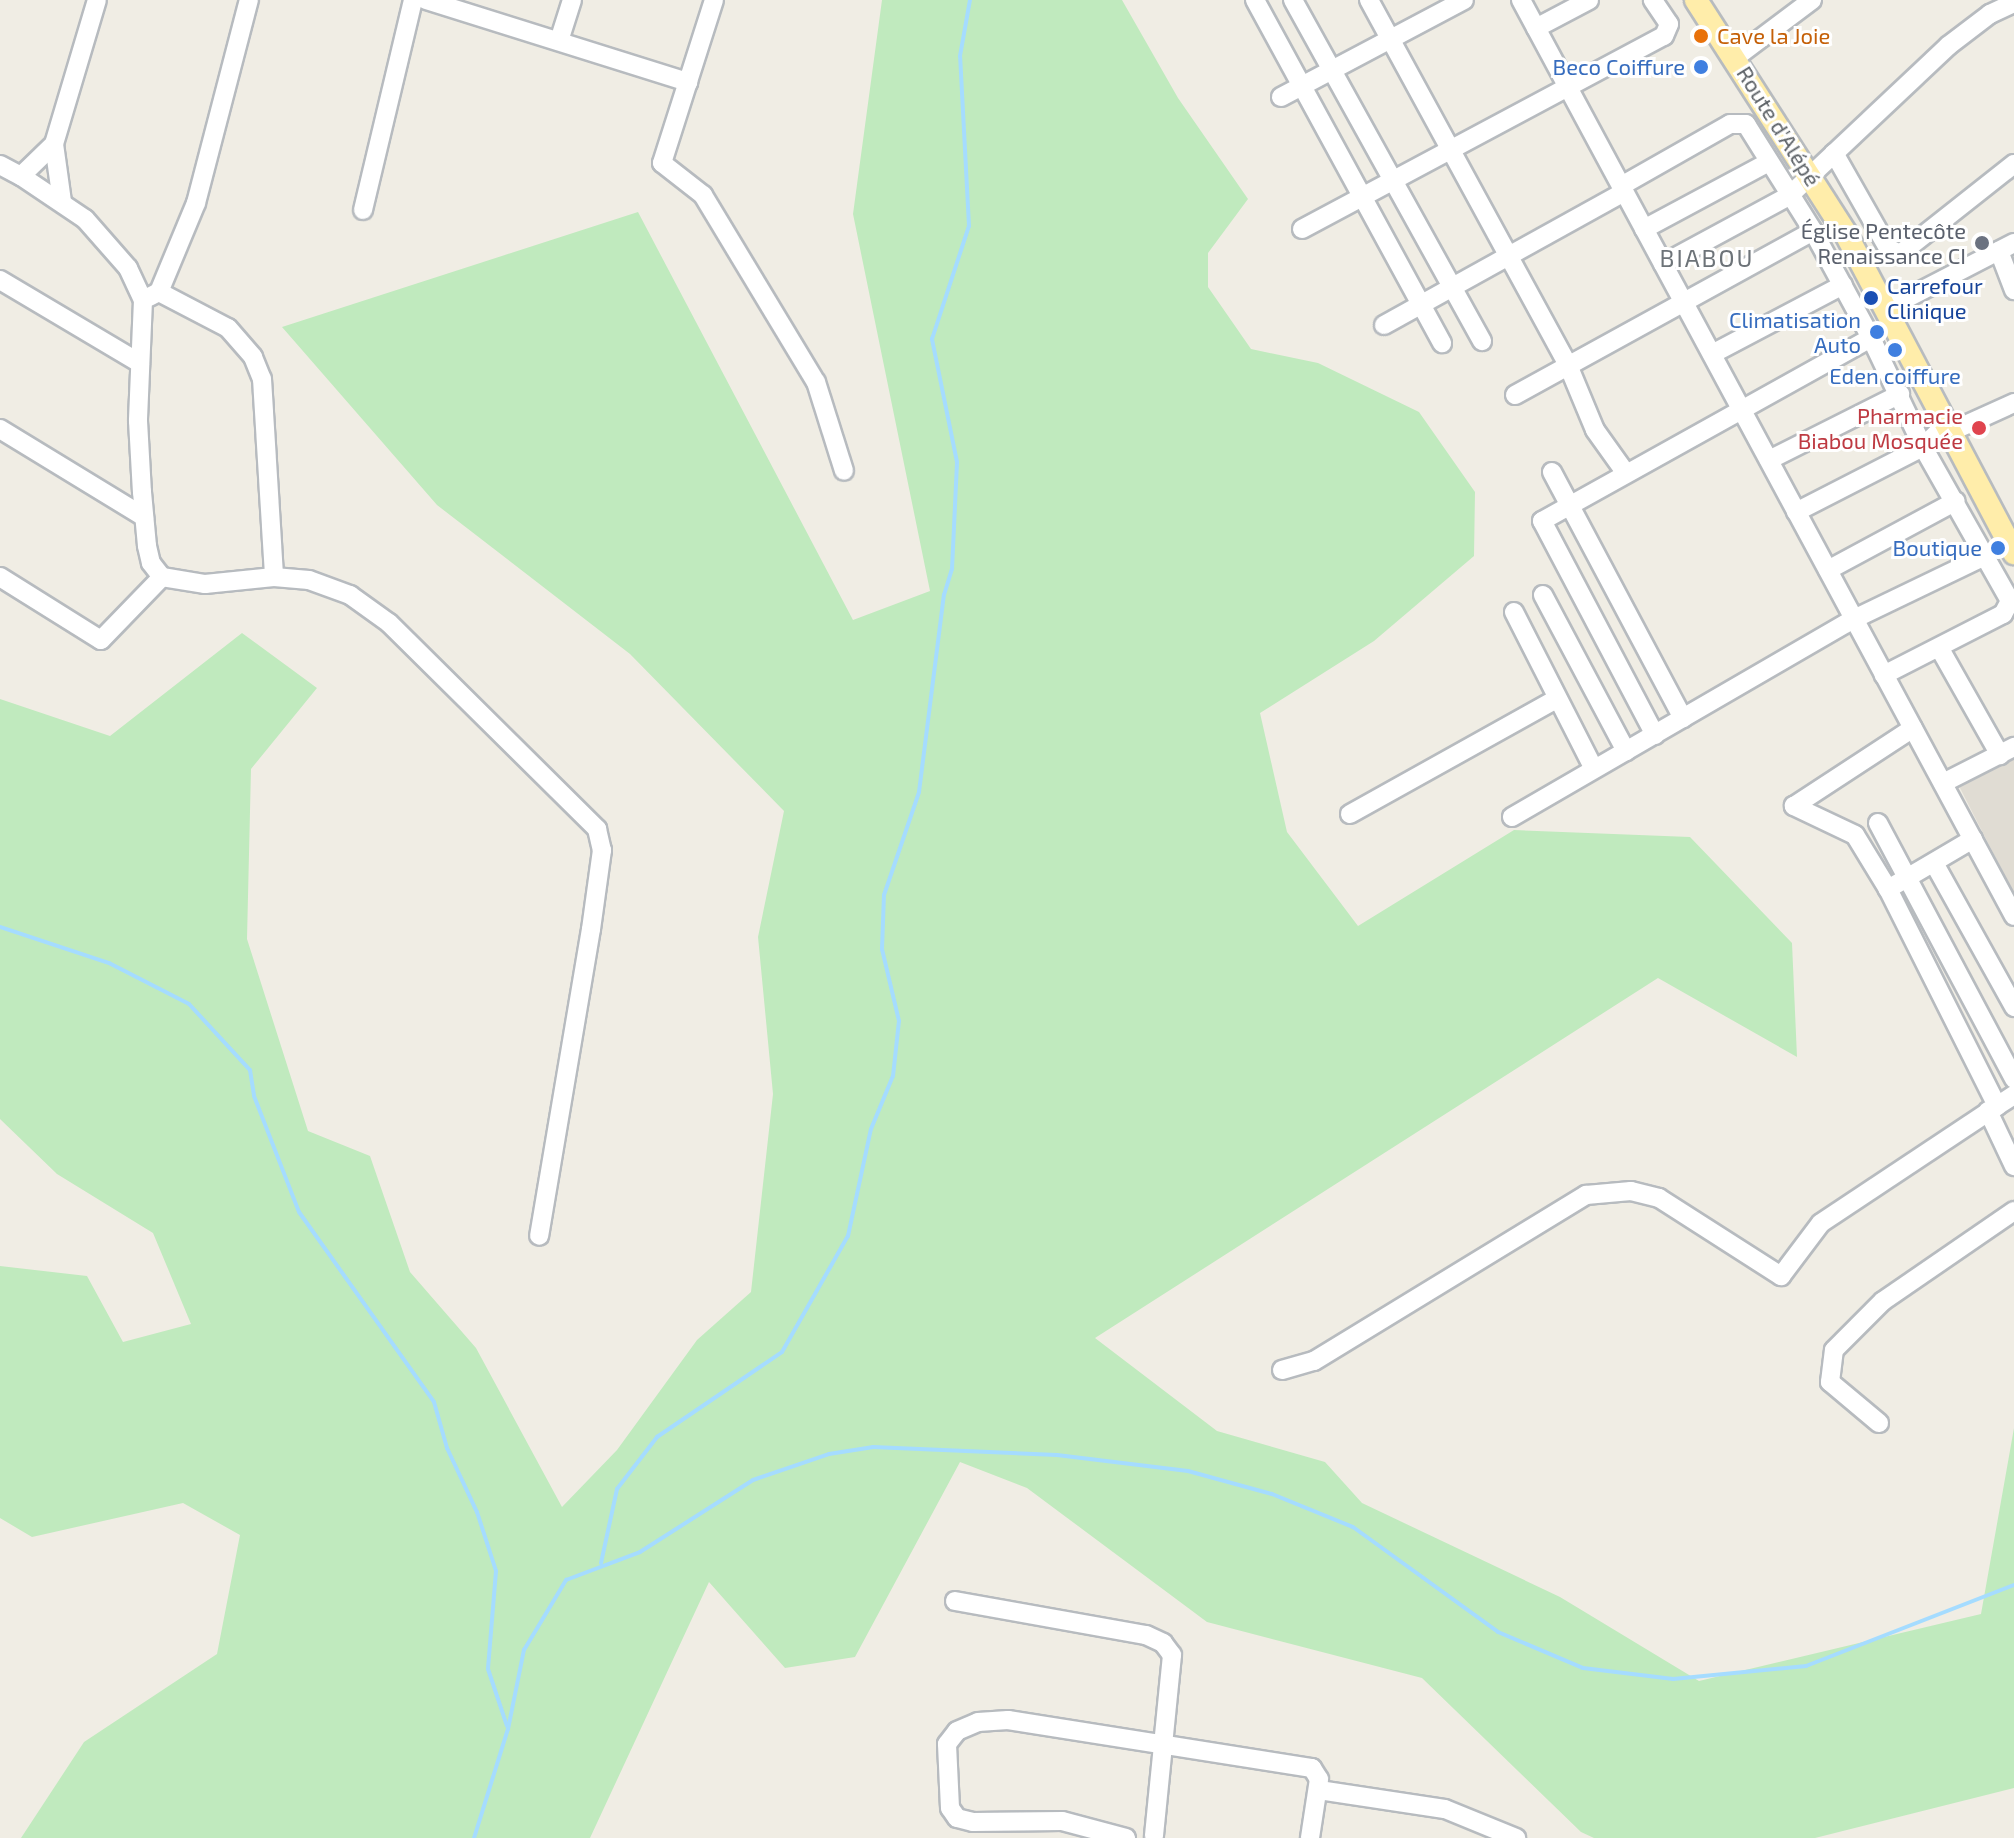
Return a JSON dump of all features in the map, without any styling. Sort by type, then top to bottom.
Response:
[{"type":"main road","name":"Route d'Alépé","points":[[1696,0],[1811,175],[1886,309],[2014,553]]},
{"type":"street","points":[[62,202],[54,144],[97,0]]},
{"type":"street","points":[[249,0],[196,203],[151,296],[140,363],[144,517],[151,563],[162,577],[205,584],[274,577],[330,586],[389,623],[597,829],[602,850],[539,1236]]},
{"type":"street","points":[[363,210],[413,0]]},
{"type":"street","points":[[426,0],[688,82]]},
{"type":"street","points":[[559,41],[572,0]]},
{"type":"street","points":[[714,0],[664,153],[665,170],[703,195],[816,382],[844,471]]},
{"type":"street","points":[[1255,0],[1361,195],[1424,303],[1442,343]]},
{"type":"street","points":[[1293,0],[1482,341]]},
{"type":"street","points":[[1369,0],[1568,365],[1595,430],[1625,472]]},
{"type":"street","points":[[1281,97],[1391,42],[1464,0]]},
{"type":"street","points":[[1521,0],[2014,916]]},
{"type":"street","points":[[1536,28],[1589,0]]},
{"type":"street","points":[[1302,229],[1566,84],[1664,36],[1669,24],[1653,0]]},
{"type":"street","points":[[1736,57],[1812,0]]},
{"type":"street","points":[[1663,264],[1789,196],[1948,46],[1990,14],[2014,3]]},
{"type":"street","points":[[1384,325],[1739,121],[1813,231],[1900,394],[1923,447],[2010,597],[2007,611],[1940,649],[1884,675]]},
{"type":"street","points":[[21,176],[54,144]]},
{"type":"street","points":[[1834,153],[1888,248],[1900,254],[2014,164]]},
{"type":"street","points":[[1644,229],[1769,162]]},
{"type":"street","points":[[0,165],[62,202],[128,268],[151,296],[228,328],[253,357],[262,379],[274,577]]},
{"type":"street","points":[[1515,395],[1682,299],[1813,231]]},
{"type":"street","points":[[1886,309],[2007,247],[2014,290]]},
{"type":"street","points":[[0,280],[140,363]]},
{"type":"street","points":[[1712,354],[1843,285]]},
{"type":"street","points":[[1655,735],[1544,528],[1545,517],[1740,407],[1871,338]]},
{"type":"street","points":[[1769,460],[1900,394]]},
{"type":"street","points":[[1796,512],[1923,447],[1948,428],[2014,403]]},
{"type":"street","points":[[0,429],[144,517]]},
{"type":"street","points":[[1552,472],[1683,718]]},
{"type":"street","points":[[1828,570],[1956,501]]},
{"type":"street","points":[[1512,817],[1854,619],[1987,555]]},
{"type":"street","points":[[0,577],[101,640],[162,577]]},
{"type":"street","points":[[1543,595],[1626,751]]},
{"type":"street","points":[[1514,612],[1594,769]]},
{"type":"street","points":[[1940,649],[2007,751],[1943,783]]},
{"type":"street","points":[[1350,814],[1557,699]]},
{"type":"street","points":[[1913,728],[1794,806],[1855,835],[1888,889],[1992,1108],[2014,1166]]},
{"type":"street","points":[[1878,823],[2014,1079]]},
{"type":"street","points":[[1888,889],[1973,839]]},
{"type":"street","points":[[1934,863],[2014,1007]]},
{"type":"street","points":[[1282,1370],[1314,1361],[1586,1195],[1631,1191],[1659,1198],[1781,1276],[1821,1223],[2014,1095]]},
{"type":"street","points":[[1879,1423],[1830,1382],[1834,1350],[1883,1301],[2014,1211]]},
{"type":"street","points":[[955,1601],[1146,1635],[1163,1643],[1172,1655],[1161,1744],[1157,1837],[1133,1838]]},
{"type":"street","points":[[1126,1838],[1062,1821],[957,1818],[950,1808],[947,1744],[957,1731],[978,1722],[1008,1720],[1312,1768],[1319,1790],[1310,1838]]},
{"type":"street","points":[[1319,1790],[1445,1809],[1516,1838]]},
{"type":"shaded area","points":[[2014,755],[2014,894],[1959,786]]},
{"type":"green space","points":[[882,0],[1122,0],[1178,98],[1248,199],[1208,253],[1208,287],[1251,349],[1318,363],[1419,412],[1475,492],[1474,556],[1374,641],[1260,713],[1287,832],[1358,926],[1514,830],[1690,837],[1792,943],[1797,1057],[1658,978],[1095,1338],[1217,1431],[1325,1462],[1362,1503],[1560,1597],[1699,1681],[1981,1614],[2014,1428],[2014,1788],[1815,1838],[1594,1838],[1581,1832],[1422,1678],[1207,1622],[1027,1488],[960,1462],[855,1657],[785,1668],[709,1582],[590,1838],[21,1838],[84,1742],[217,1654],[240,1535],[183,1503],[32,1537],[0,1518],[0,1266],[87,1276],[123,1342],[191,1324],[153,1233],[57,1174],[0,1119],[0,699],[110,736],[242,633],[317,688],[251,769],[247,939],[308,1131],[370,1156],[410,1272],[476,1348],[562,1507],[617,1450],[697,1340],[751,1292],[773,1094],[758,937],[784,811],[630,654],[437,505],[282,327],[638,212],[853,620],[930,591],[853,214]]},
{"type":"waterway","points":[[601,1563],[617,1489],[657,1437],[782,1352],[848,1236],[871,1129],[893,1076],[899,1021],[882,949],[884,895],[919,792],[944,595],[952,569],[957,462],[932,339],[969,226],[960,56],[970,0]]},
{"type":"waterway","points":[[0,927],[109,963],[189,1004],[250,1070],[254,1096],[299,1212],[434,1402],[447,1448],[477,1512],[496,1571],[488,1669],[507,1726]]},
{"type":"waterway","points":[[474,1838],[508,1729],[524,1650],[566,1580],[640,1552],[753,1480],[829,1454],[873,1447],[1057,1455],[1188,1471],[1272,1494],[1353,1527],[1498,1632],[1583,1668],[1673,1679],[1806,1666],[2014,1585]]},
{"type":"place","name":"Cave la Joie","points":[[1701,36]]},
{"type":"place","name":"Beco Coiffure","points":[[1701,67]]},
{"type":"place","name":"Église Pentecôte Renaissance CI","points":[[1982,243]]},
{"type":"place","name":"Carrefour Clinique","points":[[1871,298]]},
{"type":"place","name":"Climatisation Auto","points":[[1877,332]]},
{"type":"place","name":"Eden coiffure","points":[[1895,350]]},
{"type":"place","name":"Pharmacie Biabou Mosquée","points":[[1979,428]]},
{"type":"place","name":"Boutique","points":[[1998,548]]},
{"type":"district","name":"BIABOU","points":[[1707,258]]}]
